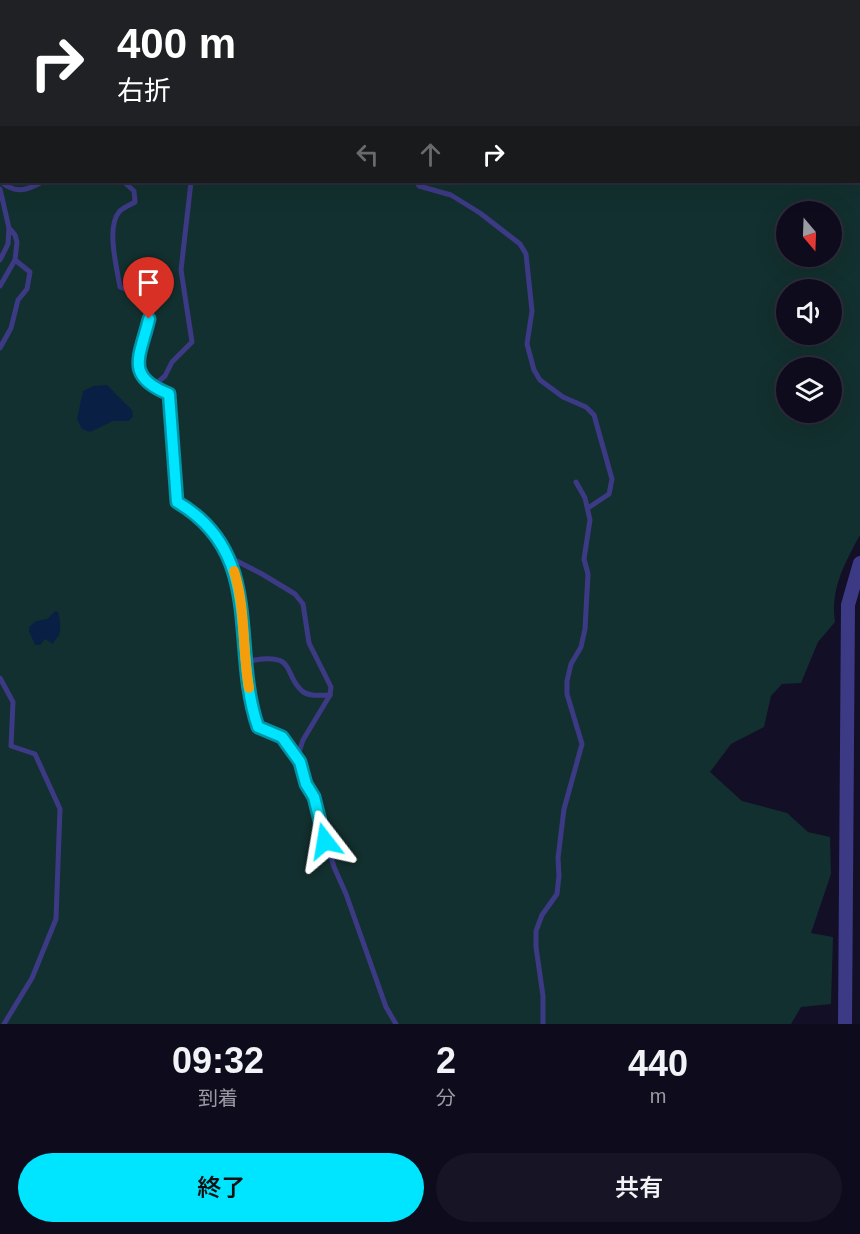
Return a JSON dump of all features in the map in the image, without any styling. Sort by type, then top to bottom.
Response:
[{"type":"street","points":[[845,1024],[848,605],[860,563]]},
{"type":"lane","points":[[3,183],[14,191],[23,191],[40,183]]},
{"type":"lane","points":[[125,183],[134,191],[135,202],[119,211],[113,223],[120,287],[143,296],[150,304],[149,319],[137,366],[142,378],[152,387],[169,394],[177,502],[207,522],[229,557],[236,578],[243,618],[245,666],[258,727],[282,737],[300,762]]},
{"type":"lane","points":[[152,387],[192,342],[181,270],[191,183]]},
{"type":"lane","points":[[418,183],[419,186],[451,195],[480,213],[520,244],[526,254],[532,311],[527,344],[534,370],[540,380],[563,397],[586,407],[594,415],[612,479],[609,494],[588,508]]},
{"type":"lane","points":[[0,189],[9,228],[8,244],[0,260]]},
{"type":"lane","points":[[0,286],[15,260],[17,242],[9,228]]},
{"type":"lane","points":[[0,348],[11,328],[18,300],[27,289],[30,280],[30,272],[15,260]]},
{"type":"lane","points":[[543,1024],[543,996],[536,931],[542,915],[557,894],[558,858],[564,809],[582,744],[567,694],[571,664],[581,647],[585,629],[588,574],[584,559],[590,520],[581,489],[576,482]]},
{"type":"lane","points":[[229,557],[284,586],[303,604],[309,643],[331,687],[330,695],[303,740],[300,762],[306,784],[314,797],[334,867],[346,894],[386,1007],[396,1024]]},
{"type":"lane","points":[[245,666],[254,660],[276,658],[285,665],[303,691],[309,695],[330,695]]},
{"type":"lane","points":[[0,678],[13,702],[10,746],[35,754],[60,809],[56,919],[32,978],[4,1024]]},
{"type":"green space","points":[[0,183],[860,183],[860,535],[844,566],[837,587],[835,622],[818,642],[801,683],[782,684],[771,696],[764,727],[731,744],[710,772],[742,801],[787,813],[808,832],[830,837],[831,874],[811,933],[833,937],[831,1004],[801,1007],[791,1024],[0,1024]]},
{"type":"water","points":[[107,385],[132,410],[133,416],[129,421],[113,421],[90,432],[82,429],[77,419],[83,391],[94,386]]},
{"type":"water","points":[[55,611],[58,612],[60,621],[58,637],[53,644],[45,639],[40,645],[35,645],[29,627],[36,621],[47,619]]},
{"type":"slow traffic","points":[[234,571],[243,618],[243,644],[249,688]]},
{"type":"route","points":[[149,319],[137,366],[142,378],[152,387],[169,394],[177,502],[207,522],[229,557],[236,578],[243,618],[245,666],[258,727],[282,737],[300,762],[306,784],[314,797],[325,841]]}]
